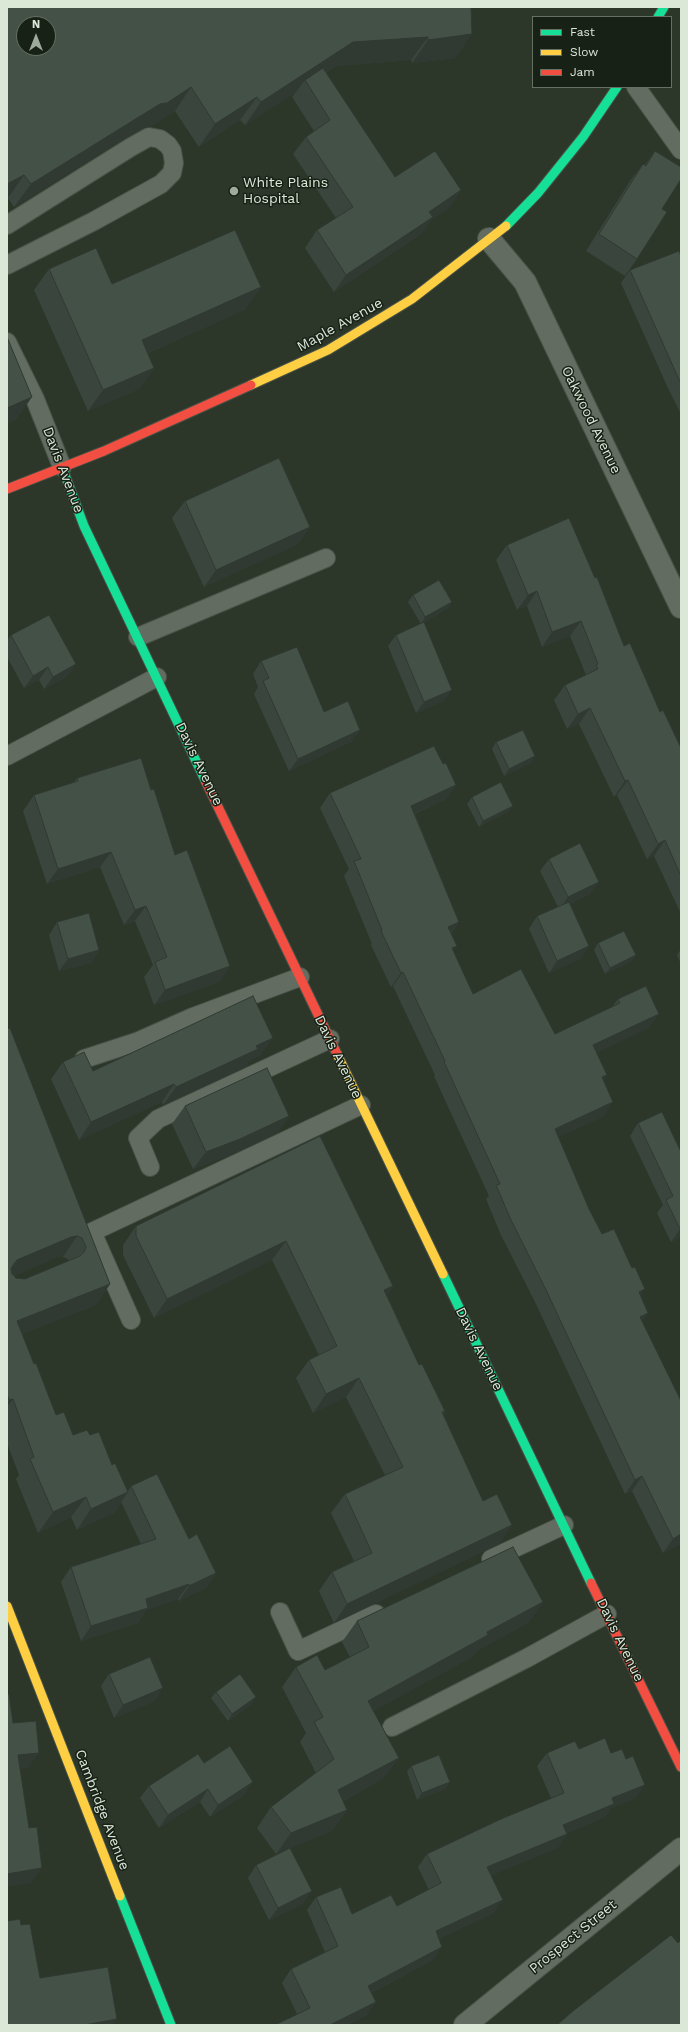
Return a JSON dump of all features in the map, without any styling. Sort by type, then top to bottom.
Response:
[{"type":"street","points":[[659,16],[664,7]]},
{"type":"street","name":"Maple Avenue","points":[[7,489],[111,448],[328,350],[412,299],[507,225],[538,193],[583,138],[616,88]]},
{"type":"street","name":"Oakwood Avenue","points":[[489,239],[525,282],[681,608]]},
{"type":"street","name":"Davis Avenue","points":[[62,467],[84,526],[361,1105],[681,1767]]},
{"type":"street","name":"Cambridge Avenue","points":[[7,1606],[170,2025]]},
{"type":"street","name":"Prospect Street","points":[[465,2025],[681,1849]]},
{"type":"lane","points":[[637,88],[681,150]]},
{"type":"lane","points":[[7,225],[118,154],[149,138],[160,140],[168,145],[172,151],[174,163],[172,173],[161,184],[94,221],[7,265]]},
{"type":"lane","name":"Davis Avenue","points":[[7,342],[35,399],[62,467]]},
{"type":"lane","points":[[138,637],[326,558]]},
{"type":"lane","points":[[7,756],[157,677]]},
{"type":"lane","points":[[84,1059],[139,1041],[193,1017],[300,977]]},
{"type":"lane","points":[[150,1167],[138,1138],[158,1119],[330,1038]]},
{"type":"lane","points":[[131,1320],[92,1232],[361,1105]]},
{"type":"lane","points":[[477,1566],[564,1525]]},
{"type":"lane","points":[[280,1612],[298,1651],[391,1607]]},
{"type":"lane","points":[[392,1726],[527,1658],[607,1614]]},
{"type":"building","points":[[7,7],[471,7],[472,34],[428,40],[428,37],[353,42],[261,102],[257,97],[215,124],[191,87],[167,103],[160,104],[31,184],[24,175],[7,184]]},
{"type":"building","points":[[323,68],[395,177],[435,151],[461,190],[429,212],[433,217],[346,275],[317,230],[353,207],[306,137],[330,120],[305,80]]},
{"type":"building","points":[[655,151],[681,167],[681,179],[662,209],[667,212],[637,259],[599,234],[643,164],[646,166]]},
{"type":"building","points":[[235,230],[261,287],[142,340],[154,368],[103,390],[49,269],[96,248],[112,284]]},
{"type":"building","points":[[679,251],[681,256],[681,384],[630,270]]},
{"type":"building","points":[[7,337],[32,397],[7,408]]},
{"type":"building","points":[[279,458],[310,527],[216,570],[185,501]]},
{"type":"building","points":[[569,518],[595,578],[597,577],[624,646],[630,643],[660,712],[663,710],[681,748],[681,876],[665,840],[658,844],[628,780],[625,781],[590,708],[578,714],[565,685],[598,669],[596,665],[598,664],[581,621],[552,632],[537,591],[528,595],[507,545]]},
{"type":"building","points":[[439,580],[452,602],[425,617],[413,595]]},
{"type":"building","points":[[49,615],[76,664],[53,677],[48,667],[33,676],[11,635]]},
{"type":"building","points":[[424,622],[452,690],[424,702],[396,635]]},
{"type":"building","points":[[297,647],[324,712],[348,701],[360,730],[298,759],[263,681],[269,678],[261,661]]},
{"type":"building","points":[[523,730],[535,756],[509,769],[496,742]]},
{"type":"building","points":[[434,746],[443,764],[446,763],[456,785],[411,806],[459,922],[448,927],[457,946],[452,948],[473,994],[521,969],[555,1034],[620,1003],[618,999],[646,986],[659,1014],[593,1045],[607,1075],[602,1077],[613,1102],[555,1129],[589,1209],[602,1234],[614,1229],[632,1268],[635,1267],[645,1289],[639,1292],[648,1313],[640,1317],[681,1401],[681,1534],[673,1539],[642,1476],[635,1480],[546,1290],[510,1218],[496,1185],[500,1184],[444,1062],[445,1061],[403,972],[401,973],[381,931],[382,930],[354,861],[361,859],[330,793]]},
{"type":"building","points":[[141,758],[151,790],[154,789],[175,855],[187,850],[230,966],[165,990],[155,962],[167,957],[146,906],[135,910],[111,852],[58,869],[34,795],[78,781],[77,778]]},
{"type":"building","points":[[501,782],[513,806],[483,821],[472,797]]},
{"type":"building","points":[[580,843],[599,882],[568,897],[549,859]]},
{"type":"building","points":[[569,902],[589,946],[557,961],[537,916]]},
{"type":"building","points":[[89,913],[99,950],[68,959],[57,922]]},
{"type":"building","points":[[624,931],[636,955],[610,968],[598,943]]},
{"type":"building","points":[[253,996],[273,1038],[256,1046],[258,1049],[176,1087],[174,1084],[91,1122],[63,1062],[84,1052],[93,1071]]},
{"type":"building","points":[[10,1028],[110,1284],[17,1321],[34,1364],[36,1363],[56,1415],[64,1412],[73,1435],[87,1430],[90,1435],[99,1432],[112,1465],[115,1463],[128,1492],[91,1509],[86,1497],[53,1512],[30,1459],[34,1457],[13,1399],[9,1400],[7,1394],[7,1029]],"holes":[[[77,1236],[82,1238],[86,1247],[80,1256],[25,1279],[16,1278],[12,1274],[11,1268],[17,1260],[71,1237]]]},
{"type":"building","points":[[267,1068],[289,1116],[240,1139],[206,1152],[185,1106]]},
{"type":"building","points":[[662,1112],[681,1152],[681,1229],[666,1200],[673,1196],[638,1123]]},
{"type":"building","points":[[320,1136],[393,1286],[384,1290],[419,1365],[422,1364],[445,1411],[442,1412],[483,1501],[497,1494],[512,1525],[347,1604],[332,1572],[372,1553],[345,1494],[403,1467],[359,1378],[326,1394],[309,1360],[337,1346],[286,1241],[167,1299],[136,1236],[136,1226]]},
{"type":"building","points":[[157,1474],[189,1539],[197,1534],[216,1573],[189,1586],[189,1584],[146,1599],[148,1608],[91,1626],[71,1567],[156,1539],[131,1486]]},
{"type":"building","points":[[513,1547],[543,1602],[487,1632],[488,1635],[368,1701],[399,1758],[338,1790],[347,1810],[291,1833],[271,1807],[334,1759],[314,1722],[323,1717],[296,1667],[317,1655],[325,1670],[369,1647],[357,1621]]},
{"type":"building","points":[[150,1657],[163,1688],[123,1705],[109,1674]]},
{"type":"building","points":[[240,1674],[256,1697],[232,1714],[216,1692]]},
{"type":"building","points":[[7,1694],[9,1694],[13,1723],[36,1721],[39,1753],[18,1755],[29,1828],[37,1827],[42,1868],[7,1874]]},
{"type":"building","points":[[605,1738],[611,1753],[622,1749],[626,1759],[633,1756],[645,1785],[612,1798],[614,1804],[563,1825],[567,1834],[487,1867],[503,1900],[436,1931],[442,1947],[368,1986],[376,2002],[330,2025],[275,2025],[310,2008],[291,1969],[338,1946],[316,1897],[341,1887],[352,1914],[391,1895],[397,1906],[441,1883],[427,1854],[501,1819],[564,1793],[547,1753],[575,1741],[579,1749]]},
{"type":"building","points":[[230,1746],[253,1782],[218,1805],[208,1789],[168,1815],[149,1786],[198,1754],[204,1763]]},
{"type":"building","points":[[439,1755],[450,1782],[422,1793],[411,1766]]},
{"type":"building","points":[[290,1848],[312,1891],[278,1908],[256,1865]]},
{"type":"building","points":[[20,1919],[21,1925],[30,1924],[40,1978],[108,1967],[117,2019],[85,2025],[7,2025],[7,1921]]},
{"type":"building","points":[[671,1935],[678,1943],[681,1940],[681,2025],[557,2025],[573,2011]]},
{"type":"traffic: fast","points":[[659,16],[664,7]]},
{"type":"traffic: fast","points":[[506,226],[538,193],[583,137],[616,88]]},
{"type":"traffic: fast","points":[[62,467],[84,526],[206,782]]},
{"type":"traffic: fast","points":[[443,1274],[591,1583]]},
{"type":"traffic: fast","points":[[120,1896],[171,2025]]},
{"type":"traffic: slow","points":[[251,385],[328,350],[412,299],[506,226]]},
{"type":"traffic: slow","points":[[337,1054],[443,1274]]},
{"type":"traffic: slow","points":[[7,1606],[120,1896]]},
{"type":"traffic: jam","points":[[7,489],[104,451],[251,385]]},
{"type":"traffic: jam","points":[[206,782],[337,1054]]},
{"type":"traffic: jam","points":[[591,1583],[681,1767]]},
{"type":"place","name":"White Plains Hospital","points":[[234,191]]}]
